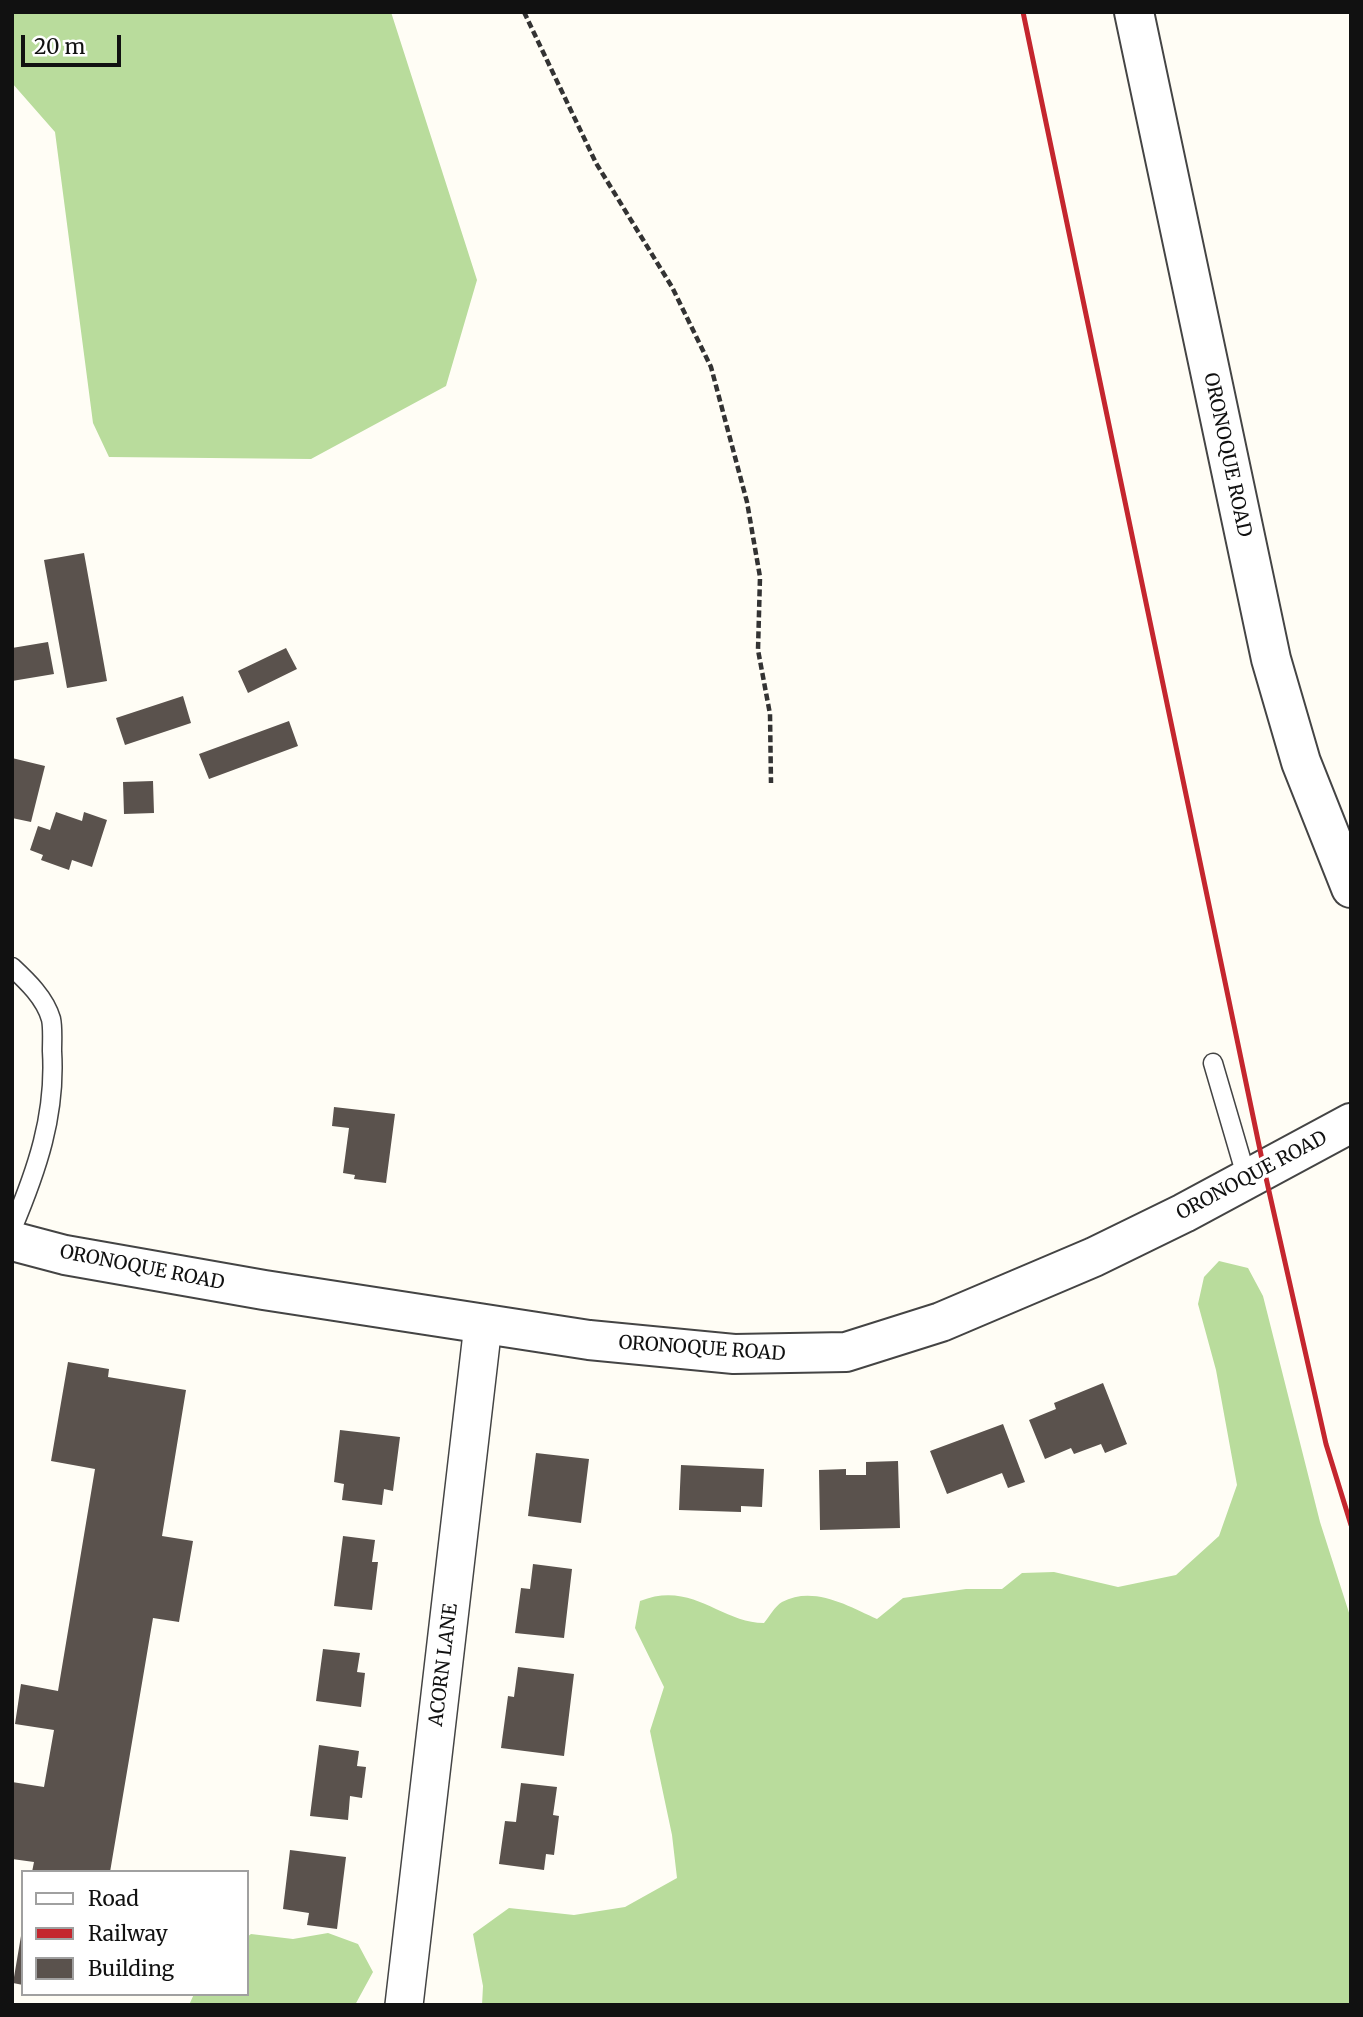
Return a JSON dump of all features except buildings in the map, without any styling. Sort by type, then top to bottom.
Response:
[{"type":"street","name":"ORONOQUE ROAD","points":[[1134,12],[1271,659],[1301,762],[1351,888]]},
{"type":"street","name":"ORONOQUE ROAD","points":[[12,1241],[112,1264],[483,1325],[713,1352],[779,1355],[846,1352],[904,1336],[1125,1243],[1351,1123]]},
{"type":"street","name":"ACORN LANE","points":[[404,2005],[483,1325]]},
{"type":"lane","points":[[12,967],[32,986],[51,1018],[54,1083],[49,1123],[40,1158],[12,1228]]},
{"type":"lane","points":[[1213,1063],[1247,1179]]},
{"type":"path","points":[[524,12],[596,163],[672,288],[711,367],[747,502],[760,577],[758,650],[770,715],[771,783]]},
{"type":"green space","points":[[12,12],[391,12],[477,280],[446,386],[311,459],[109,457],[93,423],[55,132],[12,83]]},
{"type":"green space","points":[[1219,1261],[1248,1268],[1263,1296],[1320,1522],[1351,1619],[1351,2005],[482,2005],[483,1986],[473,1934],[509,1908],[574,1915],[625,1907],[677,1878],[672,1835],[650,1731],[664,1687],[635,1628],[640,1601],[658,1596],[675,1596],[691,1599],[734,1617],[764,1623],[782,1602],[794,1597],[818,1596],[843,1603],[877,1619],[903,1598],[966,1589],[1002,1589],[1022,1573],[1054,1572],[1118,1587],[1176,1575],[1219,1536],[1237,1485],[1216,1370],[1198,1304],[1204,1277]]},
{"type":"green space","points":[[328,1933],[358,1944],[373,1972],[355,2005],[189,2005],[193,1996],[248,1996],[248,1936],[251,1934],[293,1939]]},
{"type":"railway","points":[[1023,12],[1264,1169],[1326,1444],[1351,1525]]}]
